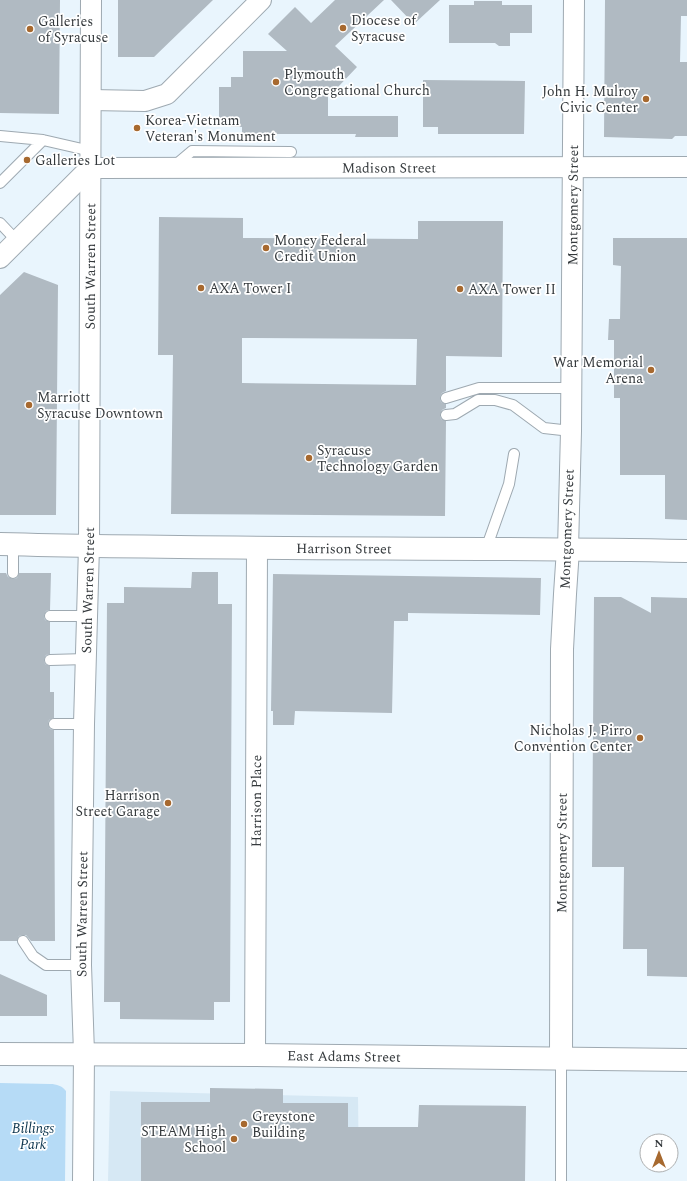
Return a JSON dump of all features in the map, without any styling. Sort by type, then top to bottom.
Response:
[{"type":"main road","name":"Harrison Street","points":[[7,544],[687,551]]},
{"type":"main road","name":"Montgomery Street","points":[[561,1059],[562,649],[568,549]]},
{"type":"main road","name":"East Adams Street","points":[[0,1054],[255,1055],[687,1060]]},
{"type":"street","name":"South Warren Street","points":[[83,1181],[84,1054],[81,965],[84,724],[89,546],[91,0]]},
{"type":"street","points":[[91,100],[145,101],[167,94],[261,0]]},
{"type":"street","name":"Montgomery Street","points":[[568,549],[571,431],[574,0]]},
{"type":"street","points":[[0,258],[91,159]]},
{"type":"street","name":"Madison Street","points":[[91,159],[171,168],[687,167]]},
{"type":"street","name":"Harrison Place","points":[[255,1055],[257,547]]},
{"type":"lane","points":[[0,136],[43,140],[91,159]]},
{"type":"lane","points":[[0,182],[43,140]]},
{"type":"lane","points":[[171,168],[192,151],[291,152]]},
{"type":"lane","points":[[0,223],[17,241]]},
{"type":"lane","points":[[446,398],[479,388],[571,388]]},
{"type":"lane","points":[[446,415],[455,414],[478,400],[495,400],[513,405],[544,428],[571,431]]},
{"type":"lane","points":[[486,549],[509,484],[514,454]]},
{"type":"lane","points":[[7,544],[13,573]]},
{"type":"lane","points":[[50,616],[87,616]]},
{"type":"lane","points":[[50,660],[86,659]]},
{"type":"lane","points":[[54,724],[84,724]]},
{"type":"lane","points":[[23,941],[33,956],[46,964],[81,965]]},
{"type":"lane","points":[[561,1059],[561,1181]]},
{"type":"shaded area","name":"STEAM High School","points":[[110,1091],[358,1097],[359,1181],[108,1181]]},
{"type":"green space","name":"Billings Park","points":[[0,1083],[53,1084],[66,1091],[65,1181],[0,1181]]},
{"type":"building","name":"Galleries of Syracuse","points":[[0,0],[60,0],[59,114],[0,113]]},
{"type":"building","points":[[118,0],[213,0],[154,57],[118,57]]},
{"type":"building","points":[[335,0],[384,0],[335,46],[357,67],[338,87],[328,92],[328,116],[398,116],[398,137],[355,137],[356,134],[242,134],[242,127],[231,127],[231,118],[219,118],[219,87],[231,87],[231,77],[243,77],[243,51],[287,51],[268,34],[295,7],[311,23]]},
{"type":"building","name":"Diocese of Syracuse","points":[[391,0],[440,0],[414,24]]},
{"type":"building","name":"John H. Mulroy Civic Center","points":[[605,0],[687,0],[687,16],[681,16],[680,62],[687,62],[687,136],[675,136],[672,139],[604,137]]},
{"type":"building","points":[[474,1],[502,1],[502,5],[532,5],[532,33],[510,33],[510,46],[499,46],[495,43],[449,43],[449,5],[474,5]]},
{"type":"building","points":[[423,80],[525,81],[524,134],[438,134],[438,127],[423,127]]},
{"type":"building","points":[[159,217],[243,218],[243,238],[418,239],[418,221],[503,221],[502,357],[446,356],[446,391],[442,393],[440,397],[441,402],[446,404],[446,408],[442,410],[440,415],[441,419],[446,421],[445,516],[171,514],[173,355],[158,355]],"holes":[[[242,338],[417,339],[416,385],[242,383]]]},
{"type":"building","name":"War Memorial Arena","points":[[613,238],[687,238],[687,520],[665,519],[665,475],[620,475],[620,398],[614,398],[614,340],[608,340],[609,319],[620,319],[621,266],[613,265]]},
{"type":"building","name":"Marriott Syracuse Downtown","points":[[24,272],[58,285],[56,515],[0,515],[0,295]]},
{"type":"building","name":"Harrison Street Garage","points":[[192,572],[218,572],[218,604],[232,604],[230,1002],[214,1002],[214,1020],[120,1019],[120,1002],[104,1002],[107,603],[124,603],[124,587],[191,588]]},
{"type":"building","points":[[0,573],[6,573],[8,577],[13,579],[17,578],[19,573],[51,573],[50,610],[46,611],[44,616],[45,620],[50,622],[50,654],[46,655],[44,660],[45,664],[50,666],[50,692],[54,692],[54,718],[49,720],[48,724],[50,729],[54,730],[55,941],[31,941],[26,935],[23,935],[19,936],[17,941],[0,941]]},
{"type":"building","points":[[273,574],[541,578],[540,615],[408,613],[408,621],[394,621],[392,713],[295,711],[294,725],[273,725],[273,711],[271,711]]},
{"type":"building","name":"Nicholas J. Pirro Convention Center","points":[[594,597],[621,597],[651,613],[651,597],[687,598],[687,977],[647,976],[647,949],[623,949],[624,867],[592,867]]},
{"type":"building","points":[[0,974],[47,995],[47,1016],[0,1016]]},
{"type":"building","points":[[210,1088],[283,1089],[283,1103],[348,1103],[348,1127],[418,1127],[419,1105],[526,1106],[525,1181],[141,1181],[141,1102],[210,1102]]},
{"type":"place","name":"Diocese of Syracuse","points":[[343,28]]},
{"type":"place","name":"Galleries of Syracuse","points":[[30,29]]},
{"type":"place","name":"Plymouth Congregational Church","points":[[276,82]]},
{"type":"place","name":"John H. Mulroy Civic Center","points":[[646,99]]},
{"type":"place","name":"Korea-Vietnam Veteran's Monument","points":[[137,128]]},
{"type":"place","name":"Galleries Lot","points":[[27,160]]},
{"type":"place","name":"Money Federal Credit Union","points":[[266,248]]},
{"type":"place","name":"AXA Tower I","points":[[201,288]]},
{"type":"place","name":"AXA Tower II","points":[[460,289]]},
{"type":"place","name":"War Memorial Arena","points":[[651,370]]},
{"type":"place","name":"Marriott Syracuse Downtown","points":[[29,405]]},
{"type":"place","name":"Syracuse Technology Garden","points":[[309,458]]},
{"type":"place","name":"Nicholas J. Pirro Convention Center","points":[[640,738]]},
{"type":"place","name":"Harrison Street Garage","points":[[168,803]]},
{"type":"place","name":"Greystone Building","points":[[244,1124]]},
{"type":"place","name":"STEAM High School","points":[[234,1139]]}]
